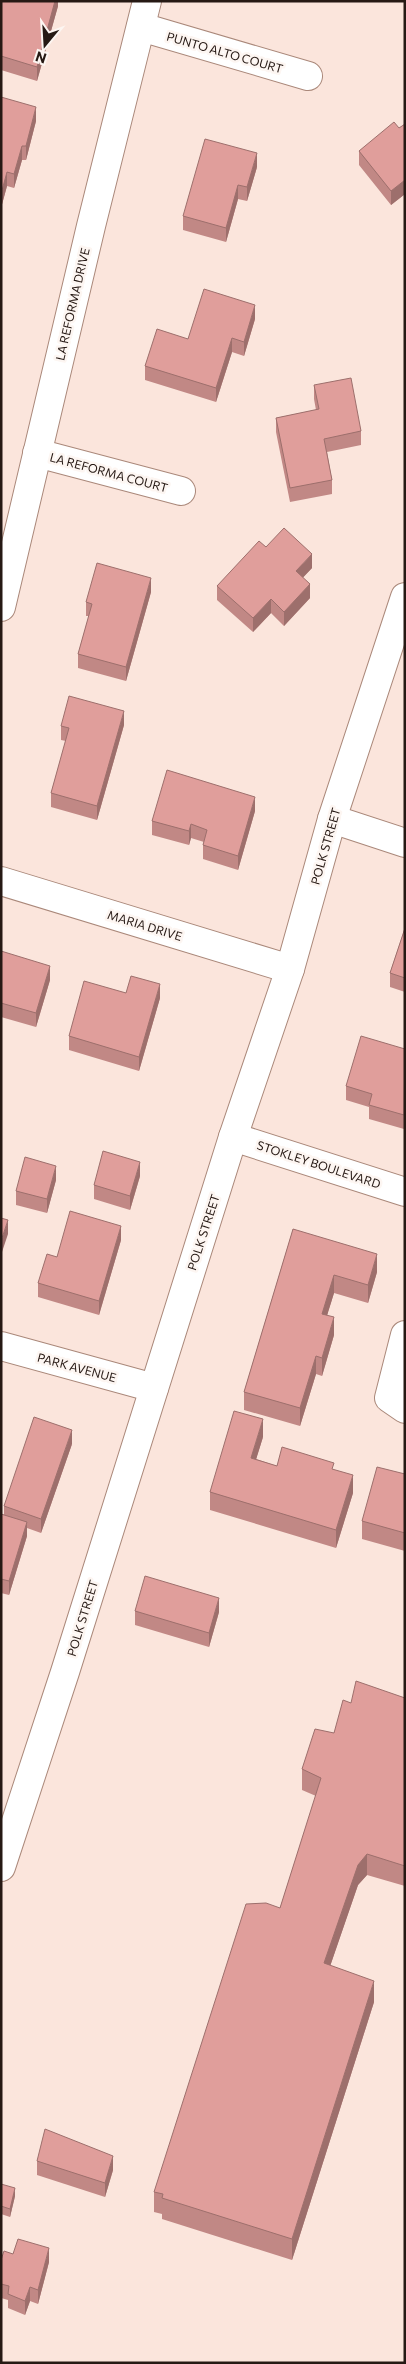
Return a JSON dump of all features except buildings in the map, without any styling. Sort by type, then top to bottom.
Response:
[{"type":"street","name":"PUNTO ALTO COURT","points":[[144,14],[308,76]]},
{"type":"street","name":"LA REFORMA DRIVE","points":[[1,607],[91,226],[144,14]]},
{"type":"street","name":"LA REFORMA COURT","points":[[37,453],[181,491]]},
{"type":"street","name":"POLK STREET","points":[[2,1865],[65,1672],[233,1137],[290,969],[332,819],[405,597]]},
{"type":"street","points":[[332,819],[405,843]]},
{"type":"street","name":"MARIA DRIVE","points":[[1,881],[290,969]]},
{"type":"street","name":"STOKLEY BOULEVARD","points":[[233,1137],[405,1192]]},
{"type":"street","points":[[405,1335],[389,1398],[405,1409]]},
{"type":"street","name":"PARK AVENUE","points":[[1,1346],[154,1388]]}]
